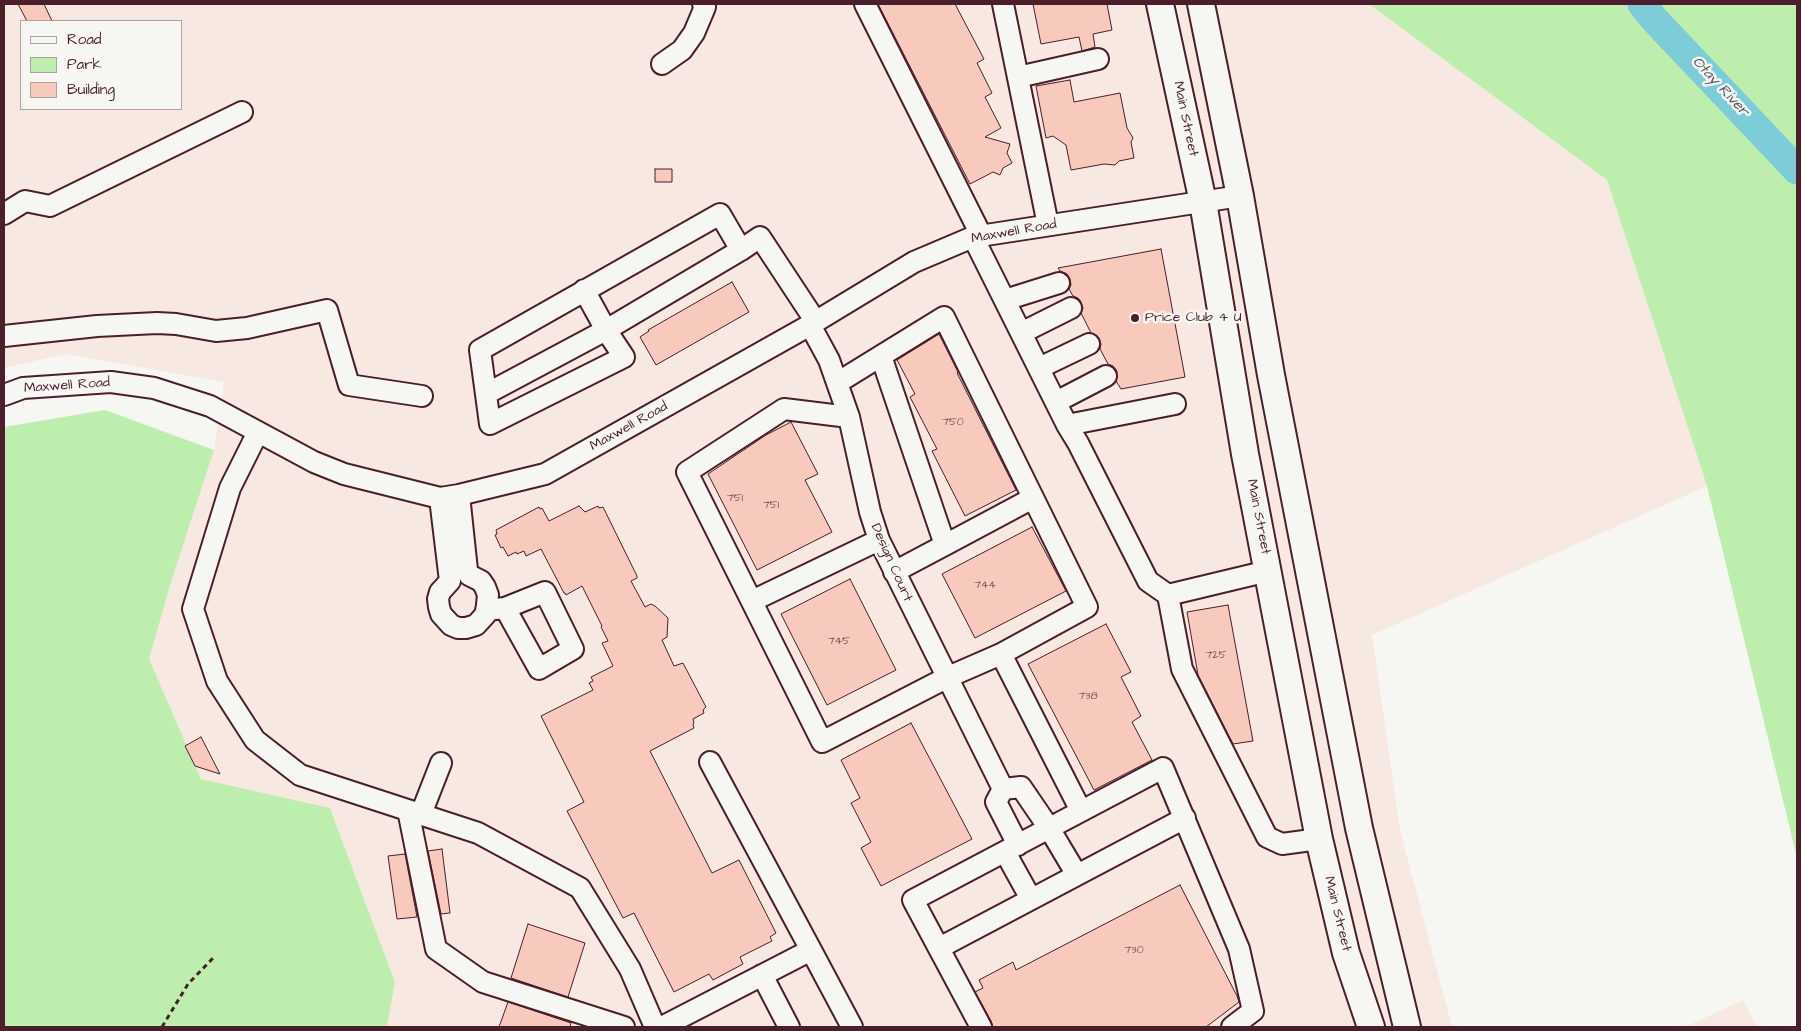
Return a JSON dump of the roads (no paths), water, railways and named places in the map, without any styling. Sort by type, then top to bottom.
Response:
[{"type":"main road","name":"Main Street","points":[[1160,4],[1203,202],[1245,454],[1319,838],[1346,953],[1371,1027]]},
{"type":"main road","points":[[1201,4],[1240,196],[1271,375],[1359,828],[1407,1027]]},
{"type":"street","points":[[662,64],[682,50],[694,33],[705,7],[703,4]]},
{"type":"street","points":[[864,4],[977,236],[1005,300],[1067,425],[1148,581],[1168,595],[1182,668],[1267,837],[1282,844],[1319,838]]},
{"type":"street","points":[[1003,4],[1048,225]]},
{"type":"street","points":[[1018,78],[1098,58]]},
{"type":"street","points":[[4,214],[25,202],[50,206],[242,112]]},
{"type":"street","name":"Maxwell Road","points":[[4,395],[23,388],[111,382],[146,386],[210,406],[314,462],[344,474],[449,497],[545,474],[813,323],[914,262],[977,236],[1240,196]]},
{"type":"street","points":[[486,394],[606,330],[741,250],[720,214],[584,290],[480,350],[490,424],[624,357],[606,330],[584,290]]},
{"type":"street","name":"Design Court","points":[[741,250],[760,237],[813,323],[829,360],[849,417],[870,512],[879,540],[946,678],[1003,789]]},
{"type":"street","points":[[1005,300],[1059,283]]},
{"type":"street","points":[[1021,333],[1071,308]]},
{"type":"street","points":[[4,336],[97,326],[157,323],[176,324],[216,331],[247,328],[327,310],[349,385],[422,396]]},
{"type":"street","points":[[837,384],[944,317],[1087,607],[1001,654],[946,678],[822,742],[688,472],[784,409],[849,417]]},
{"type":"street","points":[[1039,368],[1089,344]]},
{"type":"street","points":[[881,356],[945,545]]},
{"type":"street","points":[[1056,402],[1106,376]]},
{"type":"street","points":[[1067,425],[1175,404]]},
{"type":"street","points":[[258,432],[230,488],[193,609],[217,681],[254,740],[300,774],[478,833],[580,888],[630,969],[652,1025],[762,975],[811,950]]},
{"type":"street","points":[[449,497],[469,575],[481,581],[496,609],[486,614],[476,624],[466,628],[458,628],[451,625],[441,614],[438,599],[440,592],[450,580],[449,497]]},
{"type":"street","points":[[894,572],[1034,498]]},
{"type":"street","points":[[752,601],[879,540]]},
{"type":"street","points":[[1168,595],[1268,571]]},
{"type":"street","points":[[1001,654],[1082,811]]},
{"type":"street","points":[[710,762],[852,1027]]},
{"type":"street","points":[[441,763],[414,812],[436,949],[483,982],[624,1027]]},
{"type":"street","points":[[981,1027],[913,900],[1163,768],[1240,949],[1253,1011],[1232,1027]]},
{"type":"street","points":[[1031,899],[1011,848],[996,802],[1003,789],[1021,787],[1049,828],[1077,875]]},
{"type":"street","points":[[939,948],[1184,818]]},
{"type":"street","points":[[762,975],[789,1027]]},
{"type":"waterway","name":"Otay River","points":[[1642,4],[1653,18],[1797,170]]},
{"type":"place","name":"Price Club 4 U","points":[[1135,318]]}]
